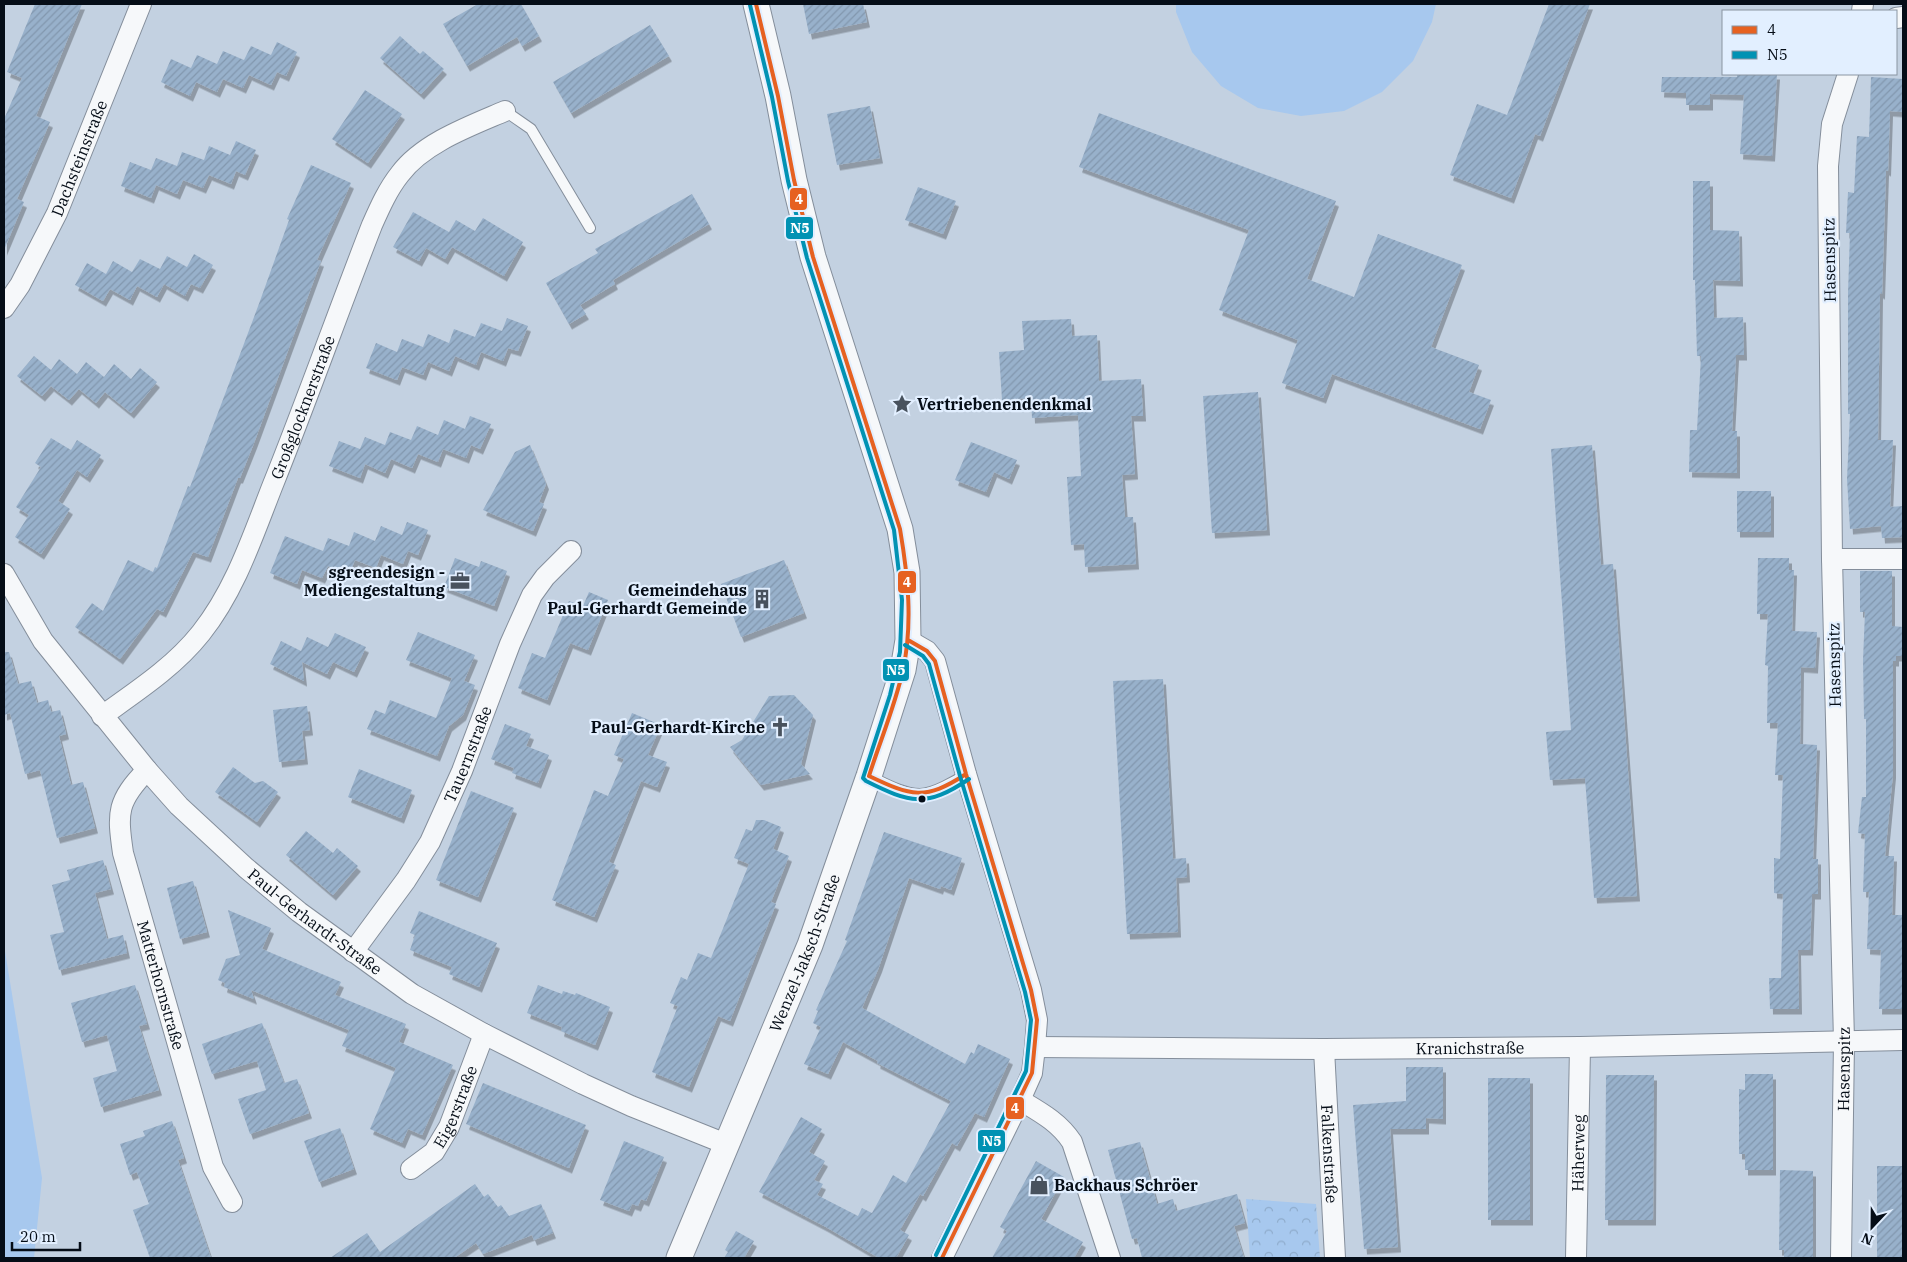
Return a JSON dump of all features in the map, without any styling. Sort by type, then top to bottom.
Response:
[{"type":"street","name":"Dachsteinstraße","points":[[4,308],[20,284],[60,205],[141,4]]},
{"type":"street","name":"Wenzel-Jaksch-Straße","points":[[679,1258],[810,945],[869,776],[903,670],[908,640],[907,572],[900,529],[813,256],[794,180],[778,96],[756,4]]},
{"type":"street","name":"Hasenspitz","points":[[1841,1258],[1844,1041],[1832,559],[1828,166],[1832,124],[1848,75]]},
{"type":"street","name":"Großglocknerstraße","points":[[102,716],[158,675],[182,654],[201,634],[235,579],[372,225],[389,189],[401,172],[419,155],[450,136],[504,110]]},
{"type":"street","name":"Tauernstraße","points":[[353,952],[406,880],[430,842],[462,771],[510,644],[532,595],[545,577],[571,551]]},
{"type":"street","points":[[1832,559],[1903,559]]},
{"type":"street","name":"Paul-Gerhardt-Straße","points":[[4,574],[43,641],[147,770],[179,806],[246,868],[300,912],[412,994],[484,1034],[631,1106],[726,1144]]},
{"type":"street","points":[[908,640],[927,651],[935,661],[966,774],[1031,990],[1037,1020],[1036,1047],[1032,1072],[942,1258]]},
{"type":"street","name":"Matterhornstraße","points":[[147,770],[133,784],[123,800],[119,814],[123,853],[214,1167],[232,1202]]},
{"type":"street","name":"Eigerstraße","points":[[412,1169],[434,1152],[449,1127],[484,1034]]},
{"type":"street","name":"Kranichstraße","points":[[1036,1047],[1324,1049],[1580,1047],[1903,1040]]},
{"type":"street","name":"Häherweg","points":[[1576,1258],[1580,1047]]},
{"type":"street","name":"Falkenstraße","points":[[1324,1049],[1335,1258]]},
{"type":"street","points":[[1020,1100],[1050,1118],[1064,1130],[1072,1142],[1110,1258]]},
{"type":"lane","points":[[504,110],[531,129],[590,228]]},
{"type":"lane","points":[[869,776],[895,788],[921,794],[949,785],[966,774]]},
{"type":"green space","points":[[1176,4],[1436,4],[1432,22],[1413,61],[1382,92],[1344,111],[1301,116],[1258,108],[1221,86],[1192,52],[1176,12]]},
{"type":"green space","points":[[4,945],[42,1178],[34,1258],[4,1258]]},
{"type":"green space","points":[[1246,1199],[1316,1204],[1320,1258],[1250,1258]]},
{"type":"building","points":[[35,4],[82,4],[36,116],[50,122],[17,199],[24,202],[4,250],[4,119],[22,78],[7,72]]},
{"type":"building","points":[[478,4],[521,4],[539,36],[522,46],[517,37],[467,66],[443,24]]},
{"type":"building","points":[[803,4],[863,4],[867,22],[809,34]]},
{"type":"building","points":[[1549,4],[1590,4],[1540,136],[1535,134],[1511,198],[1450,175],[1477,104],[1507,115]]},
{"type":"building","points":[[650,25],[669,56],[571,113],[553,82]]},
{"type":"building","points":[[400,36],[420,54],[423,51],[444,69],[421,94],[380,58]]},
{"type":"building","points":[[277,42],[297,52],[286,76],[277,72],[271,85],[249,75],[243,88],[223,79],[217,92],[196,82],[190,96],[161,82],[171,59],[191,68],[197,55],[217,64],[223,51],[244,60],[251,46],[271,55]]},
{"type":"building","points":[[1737,75],[1777,75],[1772,156],[1740,154],[1744,95],[1710,94],[1710,105],[1686,105],[1686,93],[1661,92],[1662,77],[1737,77]]},
{"type":"building","points":[[1871,77],[1903,79],[1903,112],[1890,111],[1882,294],[1880,293],[1878,440],[1893,440],[1890,507],[1903,506],[1903,537],[1882,538],[1881,526],[1850,529],[1847,479],[1850,414],[1848,414],[1848,293],[1850,233],[1846,233],[1848,192],[1854,193],[1857,136],[1869,137]]},
{"type":"building","points":[[365,90],[402,114],[368,163],[332,139]]},
{"type":"building","points":[[870,106],[880,158],[837,165],[827,114]]},
{"type":"building","points":[[1099,113],[1336,201],[1307,279],[1354,297],[1378,234],[1462,265],[1431,347],[1479,365],[1469,392],[1491,400],[1480,429],[1332,374],[1323,398],[1282,383],[1298,340],[1219,310],[1249,230],[1079,167]]},
{"type":"building","points":[[236,141],[256,150],[245,175],[236,171],[231,184],[209,175],[203,188],[183,180],[177,194],[156,185],[151,198],[121,186],[130,162],[151,170],[156,158],[177,166],[182,152],[204,160],[209,146],[230,155]]},
{"type":"building","points":[[311,165],[351,183],[317,260],[321,261],[254,443],[240,478],[238,478],[208,557],[193,552],[163,612],[157,609],[120,659],[75,627],[92,603],[103,611],[128,560],[153,572],[155,567],[157,568],[188,486],[190,487],[260,301],[289,220],[287,219]]},
{"type":"building","points":[[1693,181],[1710,181],[1710,230],[1739,231],[1740,281],[1713,280],[1714,318],[1743,317],[1744,355],[1736,355],[1732,431],[1737,431],[1737,473],[1689,472],[1690,430],[1697,430],[1701,356],[1697,356],[1695,280],[1693,280]]},
{"type":"building","points":[[918,187],[956,201],[943,234],[905,220]]},
{"type":"building","points":[[692,194],[709,224],[613,280],[615,284],[580,305],[586,314],[569,324],[546,283],[598,253],[595,249]]},
{"type":"building","points":[[413,212],[449,232],[456,220],[475,231],[483,218],[523,242],[504,276],[452,247],[445,259],[426,248],[419,261],[393,247]]},
{"type":"building","points":[[194,254],[213,265],[200,288],[191,284],[185,296],[164,284],[157,297],[137,286],[130,300],[110,289],[103,301],[75,285],[87,263],[106,274],[113,261],[132,272],[140,259],[160,269],[167,256],[187,267]]},
{"type":"building","points":[[507,318],[528,326],[518,351],[508,348],[503,361],[481,352],[476,365],[455,356],[449,371],[428,362],[423,375],[402,367],[397,380],[366,368],[376,343],[397,352],[402,339],[423,347],[428,334],[449,343],[454,329],[475,337],[481,323],[502,331]]},
{"type":"building","points":[[1071,319],[1072,336],[1097,335],[1099,381],[1141,379],[1143,416],[1131,416],[1135,474],[1122,475],[1125,517],[1133,517],[1136,564],[1085,567],[1084,544],[1071,545],[1067,477],[1081,476],[1078,415],[1032,418],[1031,398],[1002,400],[999,352],[1024,350],[1022,321]]},
{"type":"building","points":[[34,356],[51,370],[59,359],[77,374],[86,362],[104,377],[114,364],[131,379],[140,368],[157,382],[131,413],[105,392],[96,403],[79,389],[69,400],[51,386],[42,396],[17,376]]},
{"type":"building","points":[[1258,392],[1267,530],[1212,533],[1203,396]]},
{"type":"building","points":[[470,416],[491,424],[480,449],[471,445],[466,458],[443,449],[438,462],[418,454],[412,468],[391,459],[385,473],[365,464],[360,478],[329,466],[339,441],[360,449],[365,437],[385,445],[390,432],[411,440],[417,426],[438,435],[444,420],[465,429]]},
{"type":"building","points":[[51,438],[71,450],[77,440],[101,455],[87,477],[77,470],[58,501],[70,509],[41,554],[15,537],[29,515],[16,507],[41,467],[35,463]]},
{"type":"building","points":[[971,442],[1017,460],[1009,479],[994,472],[986,492],[955,480]]},
{"type":"building","points":[[530,445],[546,484],[539,502],[544,504],[533,531],[483,510],[515,452]]},
{"type":"building","points":[[1592,445],[1601,565],[1613,564],[1637,896],[1594,898],[1585,778],[1550,780],[1546,732],[1571,730],[1551,449]]},
{"type":"building","points":[[1737,491],[1771,491],[1771,532],[1737,532]]},
{"type":"building","points":[[407,522],[428,530],[418,555],[408,551],[403,564],[381,555],[376,568],[355,560],[349,574],[328,566],[322,578],[302,570],[297,584],[270,573],[285,536],[323,551],[328,538],[349,546],[354,532],[375,541],[381,526],[402,535]]},
{"type":"building","points":[[455,558],[479,567],[481,561],[507,571],[494,606],[444,587]]},
{"type":"building","points":[[1758,558],[1789,558],[1789,570],[1794,570],[1792,631],[1817,632],[1815,668],[1801,667],[1800,744],[1817,745],[1813,859],[1818,859],[1818,894],[1812,894],[1810,950],[1798,950],[1799,1009],[1770,1009],[1769,978],[1781,978],[1783,894],[1774,893],[1774,858],[1780,859],[1783,775],[1775,775],[1778,723],[1767,723],[1768,666],[1765,665],[1768,614],[1757,614]]},
{"type":"building","name":"Gemeindehaus Paul-Gerhardt Gemeinde","points":[[784,560],[804,613],[741,637],[721,584]]},
{"type":"building","points":[[1860,571],[1892,571],[1892,626],[1903,627],[1903,656],[1896,656],[1896,661],[1893,661],[1893,773],[1885,856],[1894,856],[1892,915],[1903,915],[1903,1009],[1879,1009],[1881,950],[1867,949],[1869,892],[1863,892],[1865,834],[1858,833],[1862,797],[1866,797],[1866,719],[1864,719],[1863,660],[1865,612],[1860,612]]},
{"type":"building","points":[[589,592],[608,600],[588,650],[570,643],[547,700],[518,688],[532,653],[545,658],[569,601],[583,606]]},
{"type":"building","points":[[418,632],[475,655],[464,681],[475,685],[463,715],[449,726],[437,756],[367,729],[375,710],[385,714],[390,700],[436,718],[452,678],[406,660]]},
{"type":"building","points":[[335,633],[366,647],[354,672],[333,662],[327,674],[302,662],[304,681],[270,664],[281,641],[301,651],[307,637],[328,647]]},
{"type":"building","points":[[4,652],[9,652],[18,684],[31,681],[37,703],[48,700],[51,712],[60,710],[66,734],[59,736],[71,785],[83,782],[95,828],[57,838],[40,770],[25,774],[10,713],[4,715]]},
{"type":"building","points":[[1163,679],[1173,859],[1186,858],[1187,877],[1176,878],[1178,932],[1127,934],[1113,681]]},
{"type":"building","name":"Paul-Gerhardt-Kirche","points":[[794,695],[813,715],[801,764],[810,774],[761,785],[730,747],[742,740],[769,696]]},
{"type":"building","points":[[307,706],[310,730],[302,731],[305,759],[279,762],[273,710]]},
{"type":"building","points":[[632,713],[661,725],[648,755],[667,762],[657,787],[641,781],[609,862],[616,865],[594,917],[552,900],[594,790],[608,796],[624,759],[614,755]]},
{"type":"building","points":[[505,724],[531,734],[526,746],[549,755],[538,783],[512,773],[514,768],[491,759]]},
{"type":"building","points":[[233,767],[255,783],[263,781],[278,792],[257,822],[215,792]]},
{"type":"building","points":[[359,769],[412,790],[401,818],[348,797]]},
{"type":"building","points":[[471,791],[514,808],[478,897],[436,880]]},
{"type":"building","points":[[756,820],[764,820],[781,827],[773,849],[789,856],[771,902],[776,904],[730,1021],[718,1016],[689,1087],[652,1072],[678,1006],[670,1003],[681,977],[687,980],[698,953],[711,958],[749,864],[734,858],[746,829],[752,831]]},
{"type":"building","points":[[306,831],[333,853],[337,848],[358,866],[333,895],[286,855]]},
{"type":"building","points":[[884,832],[962,858],[951,890],[941,886],[940,889],[909,878],[879,967],[862,1008],[965,1064],[971,1052],[974,1054],[978,1044],[1010,1059],[984,1117],[975,1113],[957,1146],[952,1143],[923,1196],[920,1194],[900,1230],[909,1235],[896,1258],[879,1258],[826,1227],[759,1192],[801,1117],[822,1129],[809,1152],[825,1161],[814,1180],[823,1184],[817,1195],[858,1216],[862,1208],[872,1213],[893,1175],[906,1183],[951,1101],[877,1063],[878,1061],[843,1042],[828,1074],[804,1064],[821,1027],[813,1023],[818,1011],[816,1010],[847,941],[845,940]]},
{"type":"building","points":[[103,860],[111,889],[95,893],[107,939],[123,935],[127,953],[59,970],[50,935],[64,932],[52,885],[70,880],[67,870]]},
{"type":"building","points":[[193,881],[207,932],[180,939],[167,888]]},
{"type":"building","points":[[228,910],[271,928],[262,949],[341,982],[335,995],[406,1024],[399,1042],[453,1065],[422,1135],[408,1129],[402,1143],[370,1129],[396,1068],[342,1046],[349,1030],[251,990],[254,999],[224,987],[225,983],[218,980],[226,959],[240,955]]},
{"type":"building","points":[[419,911],[497,943],[479,987],[449,974],[452,967],[410,950],[415,935],[410,933]]},
{"type":"building","points":[[135,985],[147,1024],[139,1026],[159,1090],[101,1107],[93,1078],[117,1071],[107,1035],[82,1042],[71,1003]]},
{"type":"building","points":[[538,985],[562,994],[563,991],[575,995],[576,993],[610,1007],[595,1045],[561,1031],[562,1027],[527,1013]]},
{"type":"building","points":[[262,1023],[284,1083],[297,1079],[309,1113],[250,1134],[238,1099],[266,1090],[257,1061],[212,1074],[202,1044]]},
{"type":"building","points":[[1406,1067],[1443,1067],[1443,1119],[1426,1118],[1426,1129],[1390,1129],[1398,1247],[1364,1249],[1353,1105],[1406,1101]]},
{"type":"building","points":[[1745,1074],[1773,1074],[1773,1170],[1745,1170],[1745,1154],[1739,1154],[1739,1089],[1745,1090]]},
{"type":"building","points":[[1606,1075],[1654,1075],[1653,1220],[1605,1220]]},
{"type":"building","points":[[1488,1078],[1530,1078],[1530,1220],[1488,1220]]},
{"type":"building","points":[[483,1083],[586,1125],[569,1168],[466,1124]]},
{"type":"building","points":[[172,1121],[184,1158],[178,1160],[211,1258],[150,1258],[133,1210],[149,1204],[137,1172],[130,1175],[120,1144],[145,1136],[143,1131]]},
{"type":"building","points":[[340,1128],[354,1169],[319,1182],[304,1141]]},
{"type":"building","points":[[624,1141],[664,1157],[646,1201],[641,1199],[638,1206],[632,1204],[629,1211],[600,1200]]},
{"type":"building","points":[[1140,1142],[1157,1204],[1173,1199],[1176,1211],[1237,1194],[1245,1223],[1234,1226],[1244,1258],[1142,1258],[1137,1238],[1132,1239],[1108,1150]]},
{"type":"building","points":[[1036,1161],[1064,1177],[1041,1219],[1083,1242],[1074,1258],[992,1258],[1007,1231],[1000,1227]]},
{"type":"building","points":[[1877,1166],[1903,1166],[1903,1258],[1877,1258]]},
{"type":"building","points":[[1780,1170],[1813,1171],[1813,1258],[1784,1258],[1784,1250],[1779,1250]]},
{"type":"building","points":[[475,1184],[484,1197],[488,1194],[498,1207],[501,1205],[509,1216],[541,1204],[553,1233],[534,1240],[532,1235],[483,1254],[476,1243],[454,1258],[330,1258],[367,1233],[380,1252]]},
{"type":"building","points":[[736,1231],[754,1241],[744,1258],[724,1258],[728,1252],[725,1250]]},
{"type":"transit line","name":"4","points":[[756,4],[778,96],[794,180],[813,257],[900,529],[903,547],[909,617],[906,652],[896,697],[869,776]]},
{"type":"transit line","name":"N5","points":[[750,5],[772,97],[788,181],[807,258],[894,530],[902,600],[900,652],[890,695],[863,778],[895,794],[918,799],[941,795],[969,779]]},
{"type":"transit line","name":"4","points":[[908,640],[927,651],[935,661],[966,774],[1031,990],[1037,1020],[1032,1073],[942,1258]]},
{"type":"transit line","name":"N5","points":[[905,645],[923,656],[929,664],[960,776],[1025,992],[1031,1020],[1026,1071],[936,1255]]},
{"type":"transit line","name":"4","points":[[869,776],[896,788],[918,793],[939,789],[966,774]]},
{"type":"place","name":"Vertriebenendenkmal","points":[[902,404]]},
{"type":"place","name":"sgreendesign - Mediengestaltung","points":[[460,581]]},
{"type":"place","name":"Gemeindehaus Paul-Gerhardt Gemeinde","points":[[762,599]]},
{"type":"place","name":"Paul-Gerhardt-Kirche","points":[[780,727]]},
{"type":"place","name":"Backhaus Schröer","points":[[1039,1185]]}]
